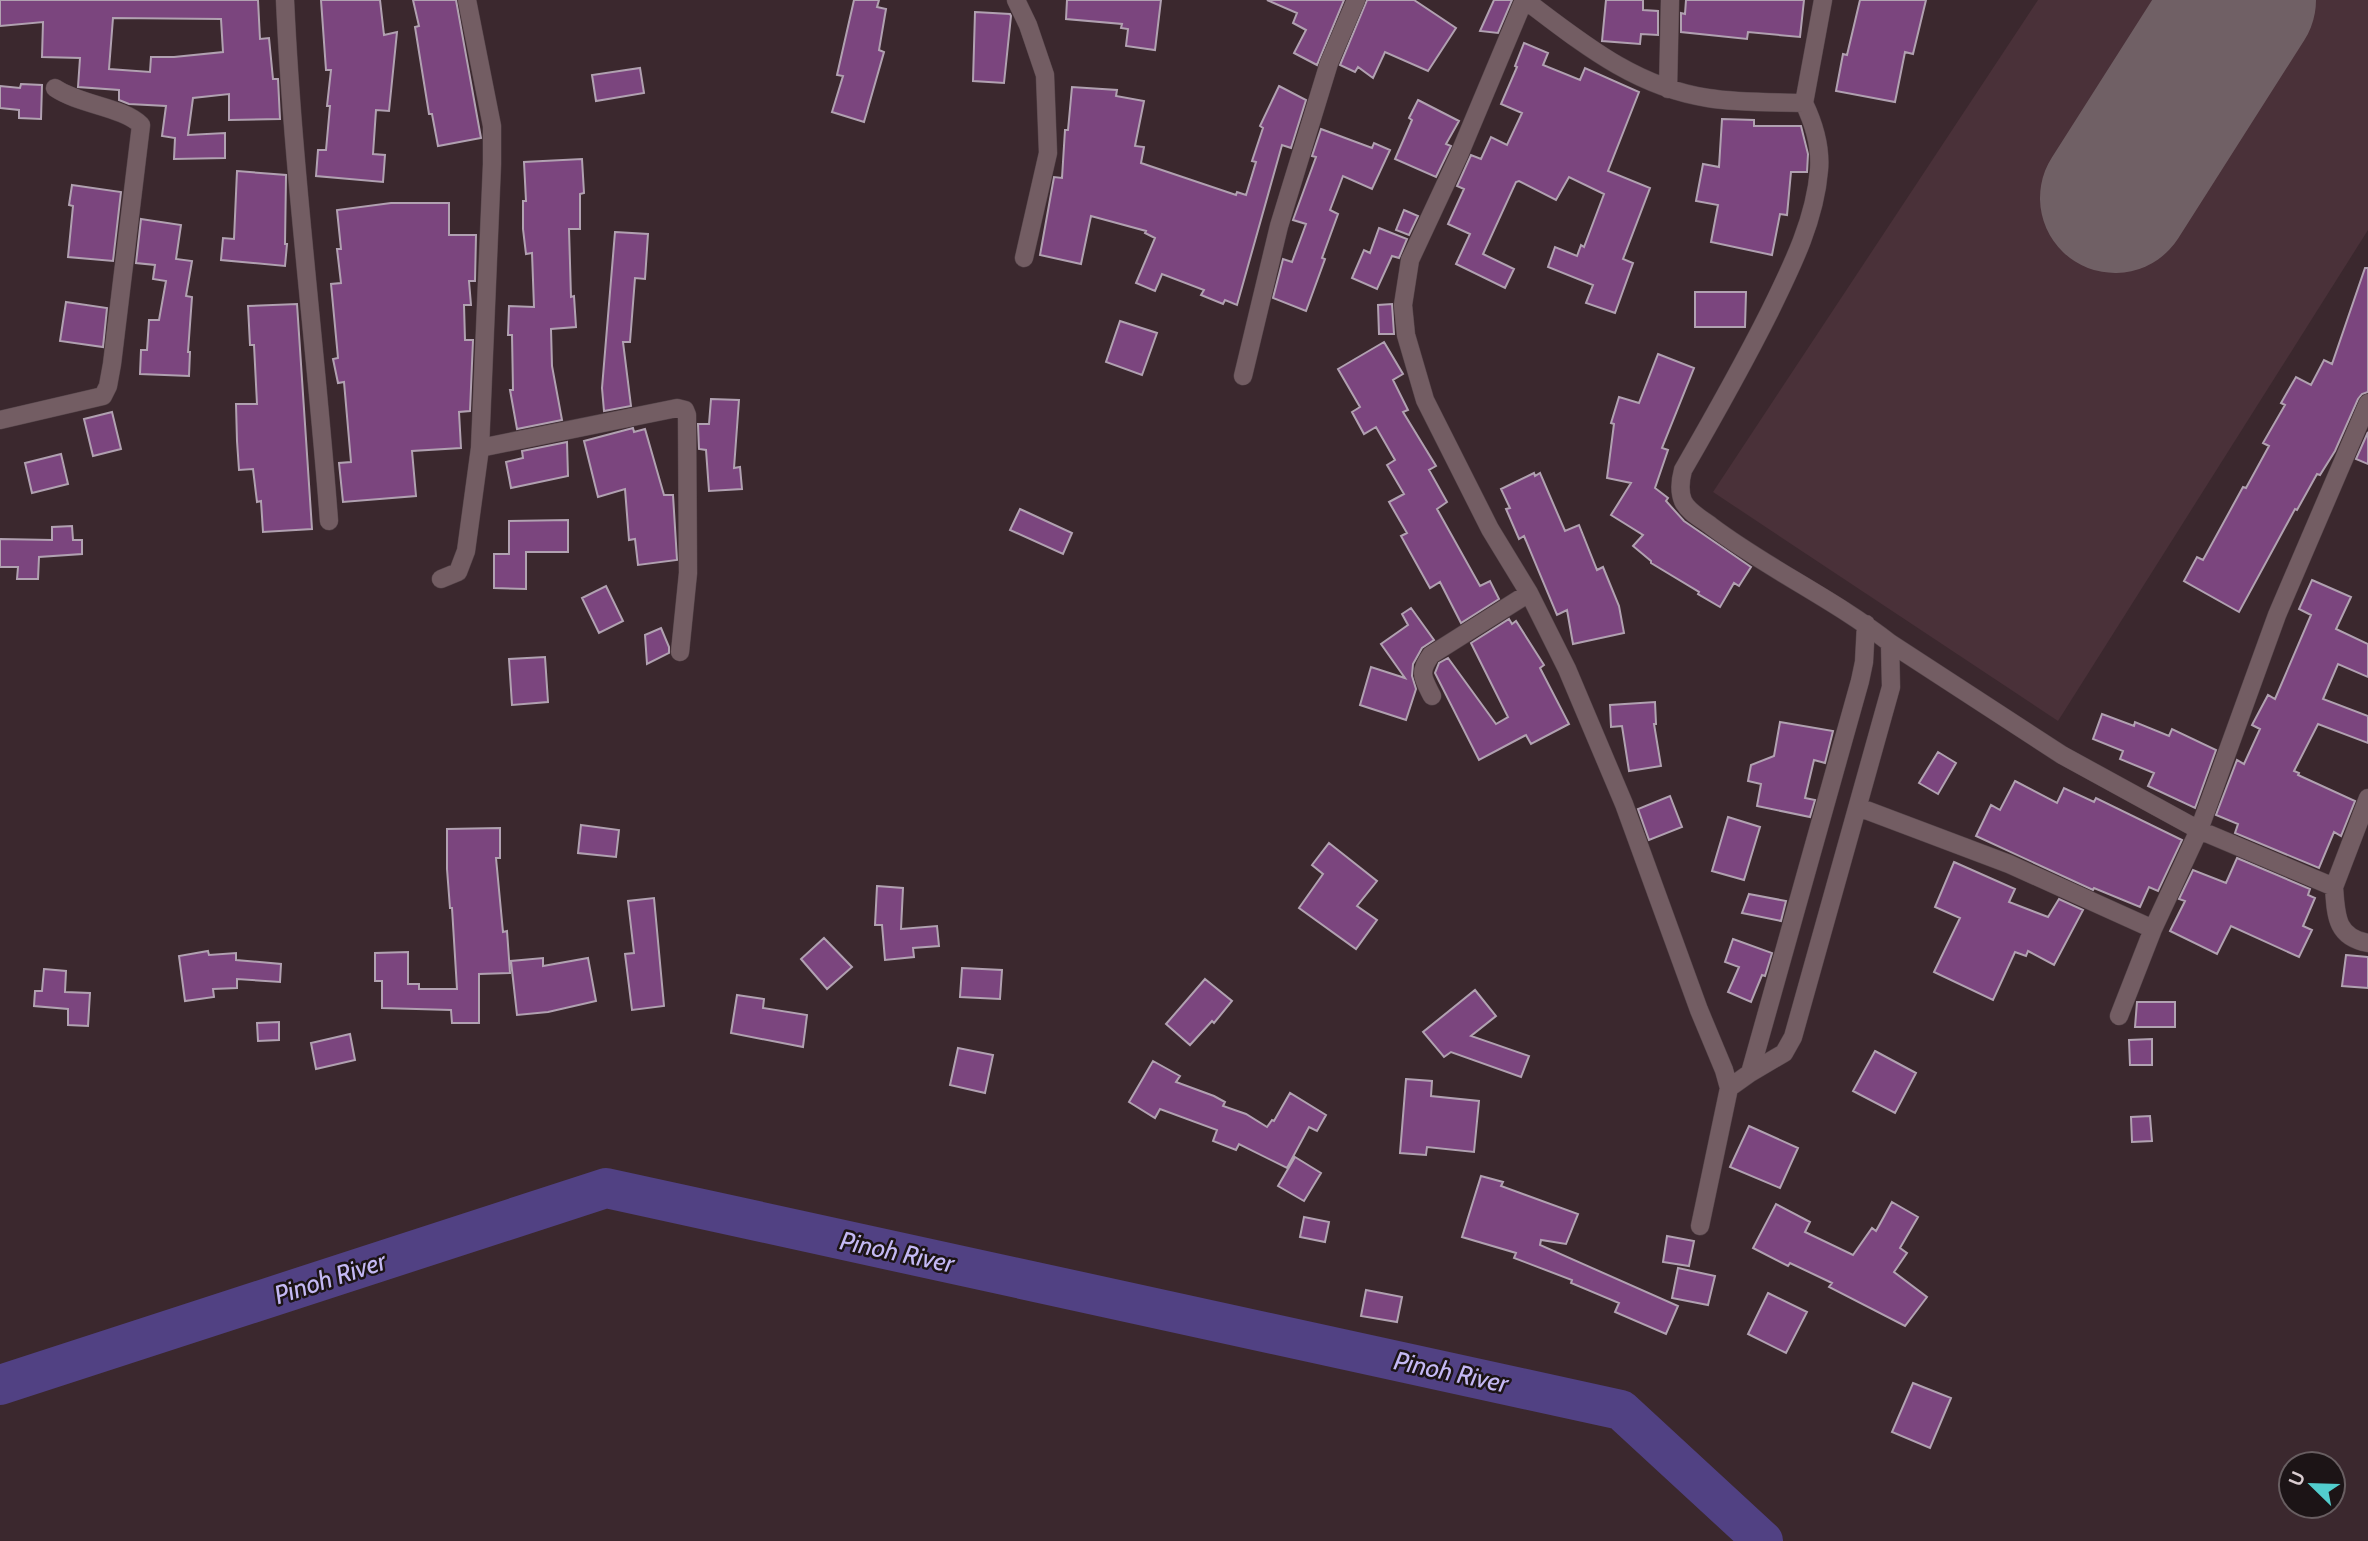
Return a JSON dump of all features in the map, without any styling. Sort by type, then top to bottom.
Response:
[{"type":"street","points":[[285,0],[297,188],[313,359],[321,406],[329,521]]},
{"type":"street","points":[[441,579],[458,572],[463,562],[480,448],[492,126],[467,0]]},
{"type":"street","points":[[1016,0],[1028,24],[1045,75],[1048,140],[1045,168],[1024,257]]},
{"type":"street","points":[[1243,376],[1290,188],[1329,63],[1356,0]]},
{"type":"street","points":[[1700,1226],[1729,1088],[1724,1070],[1699,1010],[1624,804],[1567,668],[1529,593],[1490,529],[1425,400],[1406,335],[1403,305],[1410,260],[1459,155],[1525,0],[1624,71],[1668,89],[1707,98],[1804,103]]},
{"type":"street","points":[[1668,89],[1670,0]]},
{"type":"street","points":[[1822,0],[1804,103],[1815,127],[1819,169],[1807,229],[1794,263],[1763,325],[1683,470],[1679,484],[1684,502],[1691,511],[1733,542],[1866,624],[1890,643],[2062,755],[2199,830],[2334,887]]},
{"type":"street","points":[[0,420],[103,396],[110,375],[141,125],[133,118],[80,102],[55,88]]},
{"type":"street","points":[[2119,1016],[2153,929],[2199,830],[2277,615],[2368,403]]},
{"type":"street","points":[[480,448],[677,408],[685,410],[689,471],[688,573],[680,652]]},
{"type":"street","points":[[1432,696],[1423,678],[1423,666],[1431,655],[1529,593]]},
{"type":"street","points":[[1750,1073],[1860,681],[1866,624]]},
{"type":"street","points":[[1729,1088],[1784,1053],[1793,1037],[1891,687],[1890,643]]},
{"type":"street","points":[[2368,798],[2334,887],[2336,911],[2342,930],[2356,941],[2368,943]]},
{"type":"street","points":[[1858,807],[2009,864],[2153,929]]},
{"type":"shaded area","points":[[2038,0],[2368,0],[2368,230],[2058,721],[1713,492]]},
{"type":"building","points":[[0,0],[258,0],[260,39],[269,38],[273,79],[278,79],[280,119],[229,120],[229,94],[193,98],[188,135],[225,133],[225,158],[174,159],[175,138],[162,136],[166,106],[129,104],[119,100],[119,90],[78,87],[80,58],[42,57],[43,22],[0,26]],"holes":[[[113,18],[221,19],[223,52],[151,57],[150,72],[109,69]]]},
{"type":"building","points":[[321,0],[380,0],[384,35],[397,32],[389,111],[376,110],[373,154],[385,155],[383,182],[316,176],[318,150],[326,150],[330,106],[327,106],[331,70],[326,70]]},
{"type":"building","points":[[413,0],[456,0],[481,138],[438,146],[432,114],[429,114],[415,27],[419,26]]},
{"type":"building","points":[[854,0],[879,0],[877,7],[886,9],[879,50],[884,52],[864,122],[832,112],[843,76],[837,75]]},
{"type":"building","points":[[1067,0],[1161,0],[1155,50],[1126,46],[1128,29],[1121,28],[1122,24],[1066,19]]},
{"type":"building","points":[[1267,0],[1344,0],[1317,65],[1294,53],[1306,30],[1293,23],[1297,13]]},
{"type":"building","points":[[1367,0],[1414,0],[1456,28],[1428,71],[1385,52],[1373,78],[1358,67],[1355,72],[1340,65]]},
{"type":"building","points":[[1494,0],[1512,0],[1498,33],[1480,31]]},
{"type":"building","points":[[1606,0],[1643,0],[1643,10],[1658,11],[1658,35],[1641,34],[1640,44],[1602,41]]},
{"type":"building","points":[[1686,0],[1804,0],[1800,37],[1748,32],[1747,39],[1681,32],[1681,13],[1685,14]]},
{"type":"building","points":[[1860,0],[1926,0],[1913,54],[1905,52],[1895,102],[1836,91],[1843,54],[1847,55]]},
{"type":"building","points":[[975,12],[1011,16],[1004,83],[973,81]]},
{"type":"building","points":[[1524,43],[1548,53],[1543,65],[1580,80],[1585,68],[1639,92],[1608,171],[1650,188],[1623,259],[1633,263],[1615,313],[1586,303],[1593,285],[1548,267],[1555,247],[1577,256],[1581,245],[1584,247],[1604,194],[1569,177],[1556,200],[1519,181],[1516,182],[1483,254],[1514,269],[1505,288],[1456,264],[1470,234],[1448,224],[1464,189],[1457,186],[1471,155],[1481,159],[1491,137],[1507,145],[1522,113],[1501,104]]},
{"type":"building","points":[[640,68],[644,93],[596,101],[592,75]]},
{"type":"building","points":[[21,84],[42,85],[41,119],[19,118],[19,110],[0,108],[0,86],[20,88]]},
{"type":"building","points":[[1279,86],[1306,100],[1291,148],[1282,145],[1237,305],[1225,300],[1223,304],[1201,295],[1204,290],[1162,274],[1155,291],[1136,283],[1155,238],[1145,233],[1146,231],[1091,216],[1081,264],[1040,255],[1054,177],[1062,178],[1065,130],[1068,130],[1072,87],[1117,90],[1116,96],[1144,101],[1135,146],[1144,147],[1141,163],[1236,195],[1237,192],[1246,195],[1256,162],[1252,161],[1263,128],[1260,126]]},
{"type":"building","points":[[1418,100],[1459,121],[1446,144],[1451,146],[1436,177],[1395,159]]},
{"type":"building","points":[[1722,119],[1754,120],[1754,126],[1801,126],[1808,154],[1807,172],[1791,172],[1787,215],[1780,214],[1772,255],[1711,242],[1718,205],[1696,201],[1703,164],[1719,167]]},
{"type":"building","points":[[1321,129],[1372,148],[1374,143],[1390,150],[1372,189],[1343,176],[1330,210],[1338,214],[1306,311],[1273,298],[1283,259],[1292,262],[1306,224],[1293,220],[1316,157],[1312,156]]},
{"type":"building","points":[[582,159],[584,193],[580,194],[580,229],[569,229],[571,297],[574,296],[576,327],[551,329],[552,366],[562,420],[517,429],[510,390],[513,390],[512,335],[508,335],[509,306],[534,307],[532,253],[526,254],[523,229],[523,201],[526,201],[524,162]]},
{"type":"building","points":[[237,171],[286,175],[285,266],[221,260],[223,238],[234,239]]},
{"type":"building","points":[[72,185],[121,192],[113,261],[68,257],[73,206],[69,205]]},
{"type":"building","points":[[391,203],[449,203],[449,235],[476,235],[475,281],[469,281],[471,305],[464,305],[465,340],[473,340],[470,411],[459,412],[461,448],[412,451],[416,496],[343,502],[339,463],[351,462],[344,382],[338,383],[333,359],[338,358],[331,284],[341,283],[337,249],[341,249],[337,210]]},
{"type":"building","points":[[1404,210],[1418,216],[1409,235],[1396,230]]},
{"type":"building","points":[[141,219],[181,225],[176,259],[192,261],[186,296],[192,297],[189,376],[140,374],[141,350],[147,350],[149,320],[159,320],[166,281],[153,279],[155,265],[136,263]]},
{"type":"building","points":[[1379,228],[1407,239],[1399,258],[1392,256],[1377,289],[1352,278],[1364,250],[1370,253]]},
{"type":"building","points":[[615,232],[648,234],[645,279],[635,278],[630,342],[623,342],[631,406],[604,411],[602,388]]},
{"type":"building","points":[[2365,268],[2368,268],[2368,392],[2358,399],[2335,451],[2320,475],[2317,474],[2297,510],[2295,509],[2239,612],[2184,581],[2197,557],[2203,560],[2243,487],[2246,488],[2269,446],[2263,443],[2285,405],[2281,403],[2296,377],[2311,385],[2324,360],[2332,364]]},
{"type":"building","points":[[1695,292],[1746,292],[1745,327],[1695,327]]},
{"type":"building","points":[[66,302],[107,308],[103,347],[60,341]]},
{"type":"building","points":[[297,304],[312,529],[263,532],[261,501],[257,502],[253,469],[239,470],[237,441],[236,404],[257,404],[254,345],[250,345],[248,306]]},
{"type":"building","points":[[1392,304],[1394,334],[1379,334],[1378,305]]},
{"type":"building","points":[[1120,321],[1157,333],[1142,375],[1106,362]]},
{"type":"building","points":[[1384,342],[1403,374],[1393,380],[1408,410],[1403,412],[1436,466],[1429,470],[1447,502],[1437,509],[1480,586],[1490,581],[1499,599],[1461,623],[1440,582],[1430,588],[1401,536],[1407,533],[1389,502],[1404,494],[1387,465],[1395,460],[1376,427],[1364,434],[1352,412],[1360,407],[1338,369]]},
{"type":"building","points":[[1658,354],[1694,368],[1662,448],[1668,450],[1655,488],[1668,498],[1666,501],[1684,521],[1751,567],[1739,586],[1734,583],[1720,607],[1651,563],[1633,546],[1643,535],[1611,515],[1631,483],[1607,478],[1614,424],[1611,423],[1619,397],[1639,403]]},
{"type":"building","points":[[711,399],[739,400],[734,468],[740,467],[742,489],[709,491],[706,450],[699,449],[698,424],[709,424]]},
{"type":"building","points":[[112,412],[121,449],[93,456],[84,419]]},
{"type":"building","points":[[633,428],[634,432],[645,429],[664,495],[673,495],[677,560],[638,565],[635,539],[629,540],[625,489],[598,497],[584,441]]},
{"type":"building","points":[[2368,432],[2368,464],[2356,459]]},
{"type":"building","points":[[567,442],[568,476],[511,488],[506,462],[523,458],[522,451]]},
{"type":"building","points":[[61,454],[68,484],[32,493],[25,463]]},
{"type":"building","points":[[1534,473],[1535,476],[1540,473],[1565,531],[1579,525],[1597,570],[1603,567],[1619,606],[1624,633],[1573,644],[1567,610],[1557,615],[1524,536],[1519,539],[1501,489]]},
{"type":"building","points":[[1020,509],[1072,533],[1063,554],[1010,530]]},
{"type":"building","points":[[568,520],[568,552],[526,552],[526,589],[494,588],[494,554],[509,554],[509,521]]},
{"type":"building","points":[[72,526],[73,540],[82,540],[82,554],[39,557],[38,579],[17,579],[18,567],[0,567],[0,539],[52,540],[52,527]]},
{"type":"building","points":[[2312,580],[2351,597],[2336,629],[2368,644],[2368,677],[2338,664],[2323,699],[2368,716],[2368,743],[2318,724],[2294,771],[2355,801],[2341,836],[2334,832],[2319,868],[2235,833],[2238,824],[2216,815],[2237,760],[2244,764],[2260,729],[2252,725],[2268,695],[2275,699],[2311,615],[2299,609]]},
{"type":"building","points":[[606,586],[623,621],[599,633],[582,598]]},
{"type":"building","points":[[1411,608],[1434,640],[1422,648],[1413,664],[1412,676],[1416,689],[1406,720],[1360,705],[1371,667],[1405,678],[1381,644],[1408,625],[1402,614]]},
{"type":"building","points":[[1509,619],[1512,624],[1516,621],[1544,665],[1540,668],[1569,724],[1531,744],[1526,735],[1479,760],[1435,673],[1439,663],[1448,658],[1496,724],[1508,717],[1471,643]]},
{"type":"building","points":[[661,628],[669,653],[647,664],[645,635]]},
{"type":"building","points":[[545,657],[548,702],[512,705],[509,659]]},
{"type":"building","points":[[1655,702],[1654,724],[1661,766],[1629,771],[1622,726],[1611,727],[1610,705]]},
{"type":"building","points":[[2102,714],[2134,726],[2135,722],[2169,736],[2172,729],[2216,750],[2195,808],[2148,786],[2154,773],[2120,759],[2123,751],[2093,739]]},
{"type":"building","points":[[1780,722],[1833,731],[1825,763],[1814,760],[1805,798],[1815,800],[1810,817],[1757,806],[1761,784],[1748,781],[1751,765],[1774,756]]},
{"type":"building","points":[[1938,752],[1956,763],[1938,794],[1919,783]]},
{"type":"building","points":[[2015,781],[2057,803],[2064,788],[2094,802],[2096,798],[2182,840],[2158,891],[2149,887],[2140,907],[2094,888],[2093,890],[1976,836],[1991,805],[2000,810]]},
{"type":"building","points":[[1670,796],[1682,827],[1649,840],[1638,809]]},
{"type":"building","points":[[1728,817],[1760,827],[1744,880],[1712,871]]},
{"type":"building","points":[[581,825],[619,830],[616,857],[578,853]]},
{"type":"building","points":[[500,828],[500,858],[496,858],[510,973],[479,974],[479,1023],[452,1023],[451,1010],[382,1008],[382,981],[375,981],[375,953],[408,952],[408,984],[419,984],[419,989],[457,989],[447,869],[447,829]]},
{"type":"building","points":[[1329,843],[1377,881],[1357,906],[1377,920],[1356,949],[1299,908],[1323,874],[1312,865]]},
{"type":"building","points":[[2237,858],[2310,889],[2308,895],[2315,898],[2303,926],[2312,930],[2299,957],[2231,926],[2217,954],[2170,931],[2185,901],[2179,899],[2193,870],[2226,883]]},
{"type":"building","points":[[1954,862],[2015,889],[2009,902],[2048,917],[2059,899],[2083,910],[2054,965],[2028,951],[2026,956],[2015,952],[1993,1000],[1934,972],[1960,918],[1935,907]]},
{"type":"building","points":[[877,886],[903,888],[901,929],[937,926],[939,946],[913,948],[914,957],[885,960],[882,925],[875,925]]},
{"type":"building","points":[[1749,894],[1786,901],[1781,921],[1742,913]]},
{"type":"building","points":[[654,898],[664,1006],[632,1010],[625,954],[634,953],[628,901]]},
{"type":"building","points":[[824,938],[852,967],[827,989],[801,959]]},
{"type":"building","points":[[1733,939],[1772,953],[1765,976],[1762,975],[1751,1002],[1728,992],[1739,967],[1725,962]]},
{"type":"building","points":[[208,951],[209,955],[236,953],[236,960],[281,964],[280,982],[237,979],[237,988],[213,989],[214,997],[185,1001],[179,956]]},
{"type":"building","points":[[2346,955],[2368,957],[2368,988],[2342,986]]},
{"type":"building","points":[[543,958],[543,966],[588,958],[596,1001],[548,1012],[517,1015],[511,961]]},
{"type":"building","points":[[962,968],[1002,970],[1000,999],[960,997]]},
{"type":"building","points":[[44,969],[66,971],[65,992],[90,993],[88,1026],[68,1025],[68,1009],[34,1006],[35,991],[42,991]]},
{"type":"building","points":[[1205,979],[1232,1001],[1214,1023],[1212,1021],[1190,1045],[1166,1024]]},
{"type":"building","points":[[1475,990],[1496,1016],[1471,1036],[1529,1056],[1521,1077],[1451,1052],[1444,1057],[1423,1032]]},
{"type":"building","points":[[737,995],[764,999],[763,1008],[807,1015],[803,1047],[731,1033]]},
{"type":"building","points":[[2137,1002],[2175,1002],[2175,1027],[2135,1027]]},
{"type":"building","points":[[279,1022],[279,1040],[258,1041],[257,1023]]},
{"type":"building","points":[[350,1034],[355,1060],[316,1069],[311,1043]]},
{"type":"building","points":[[2152,1039],[2152,1065],[2130,1065],[2129,1040]]},
{"type":"building","points":[[958,1048],[993,1055],[985,1093],[950,1085]]},
{"type":"building","points":[[1875,1051],[1916,1073],[1895,1113],[1853,1091]]},
{"type":"building","points":[[1153,1061],[1180,1076],[1176,1082],[1214,1096],[1225,1102],[1223,1106],[1246,1114],[1267,1127],[1274,1121],[1290,1093],[1326,1115],[1317,1131],[1309,1127],[1287,1168],[1239,1144],[1236,1150],[1213,1141],[1217,1130],[1160,1109],[1155,1118],[1129,1102]]},
{"type":"building","points":[[1406,1079],[1432,1081],[1431,1096],[1479,1101],[1474,1152],[1427,1147],[1426,1155],[1400,1153]]},
{"type":"building","points":[[2150,1116],[2152,1141],[2132,1142],[2131,1117]]},
{"type":"building","points":[[1749,1126],[1798,1148],[1780,1188],[1730,1167]]},
{"type":"building","points":[[1295,1157],[1321,1173],[1304,1201],[1278,1186]]},
{"type":"building","points":[[1481,1176],[1503,1182],[1501,1186],[1578,1214],[1566,1244],[1541,1240],[1540,1245],[1678,1306],[1666,1334],[1615,1312],[1619,1303],[1571,1283],[1572,1280],[1514,1258],[1516,1253],[1462,1237]]},
{"type":"building","points":[[1892,1202],[1918,1217],[1900,1248],[1907,1253],[1894,1272],[1927,1297],[1905,1326],[1829,1287],[1832,1283],[1790,1263],[1788,1266],[1753,1248],[1776,1204],[1810,1222],[1805,1232],[1853,1255],[1872,1228],[1876,1231]]},
{"type":"building","points":[[1304,1217],[1329,1222],[1325,1242],[1300,1237]]},
{"type":"building","points":[[1667,1236],[1694,1241],[1689,1266],[1663,1262]]},
{"type":"building","points":[[1678,1268],[1715,1276],[1708,1305],[1672,1298]]},
{"type":"building","points":[[1366,1290],[1402,1297],[1397,1322],[1361,1316]]},
{"type":"building","points":[[1768,1293],[1807,1312],[1786,1353],[1748,1334]]},
{"type":"building","points":[[1913,1383],[1951,1398],[1930,1448],[1892,1432]]},
{"type":"waterway","name":"Pinoh River","points":[[0,1385],[606,1188],[1621,1410],[1763,1541]]},
{"type":"runway","points":[[2115,198],[2241,0]]}]
